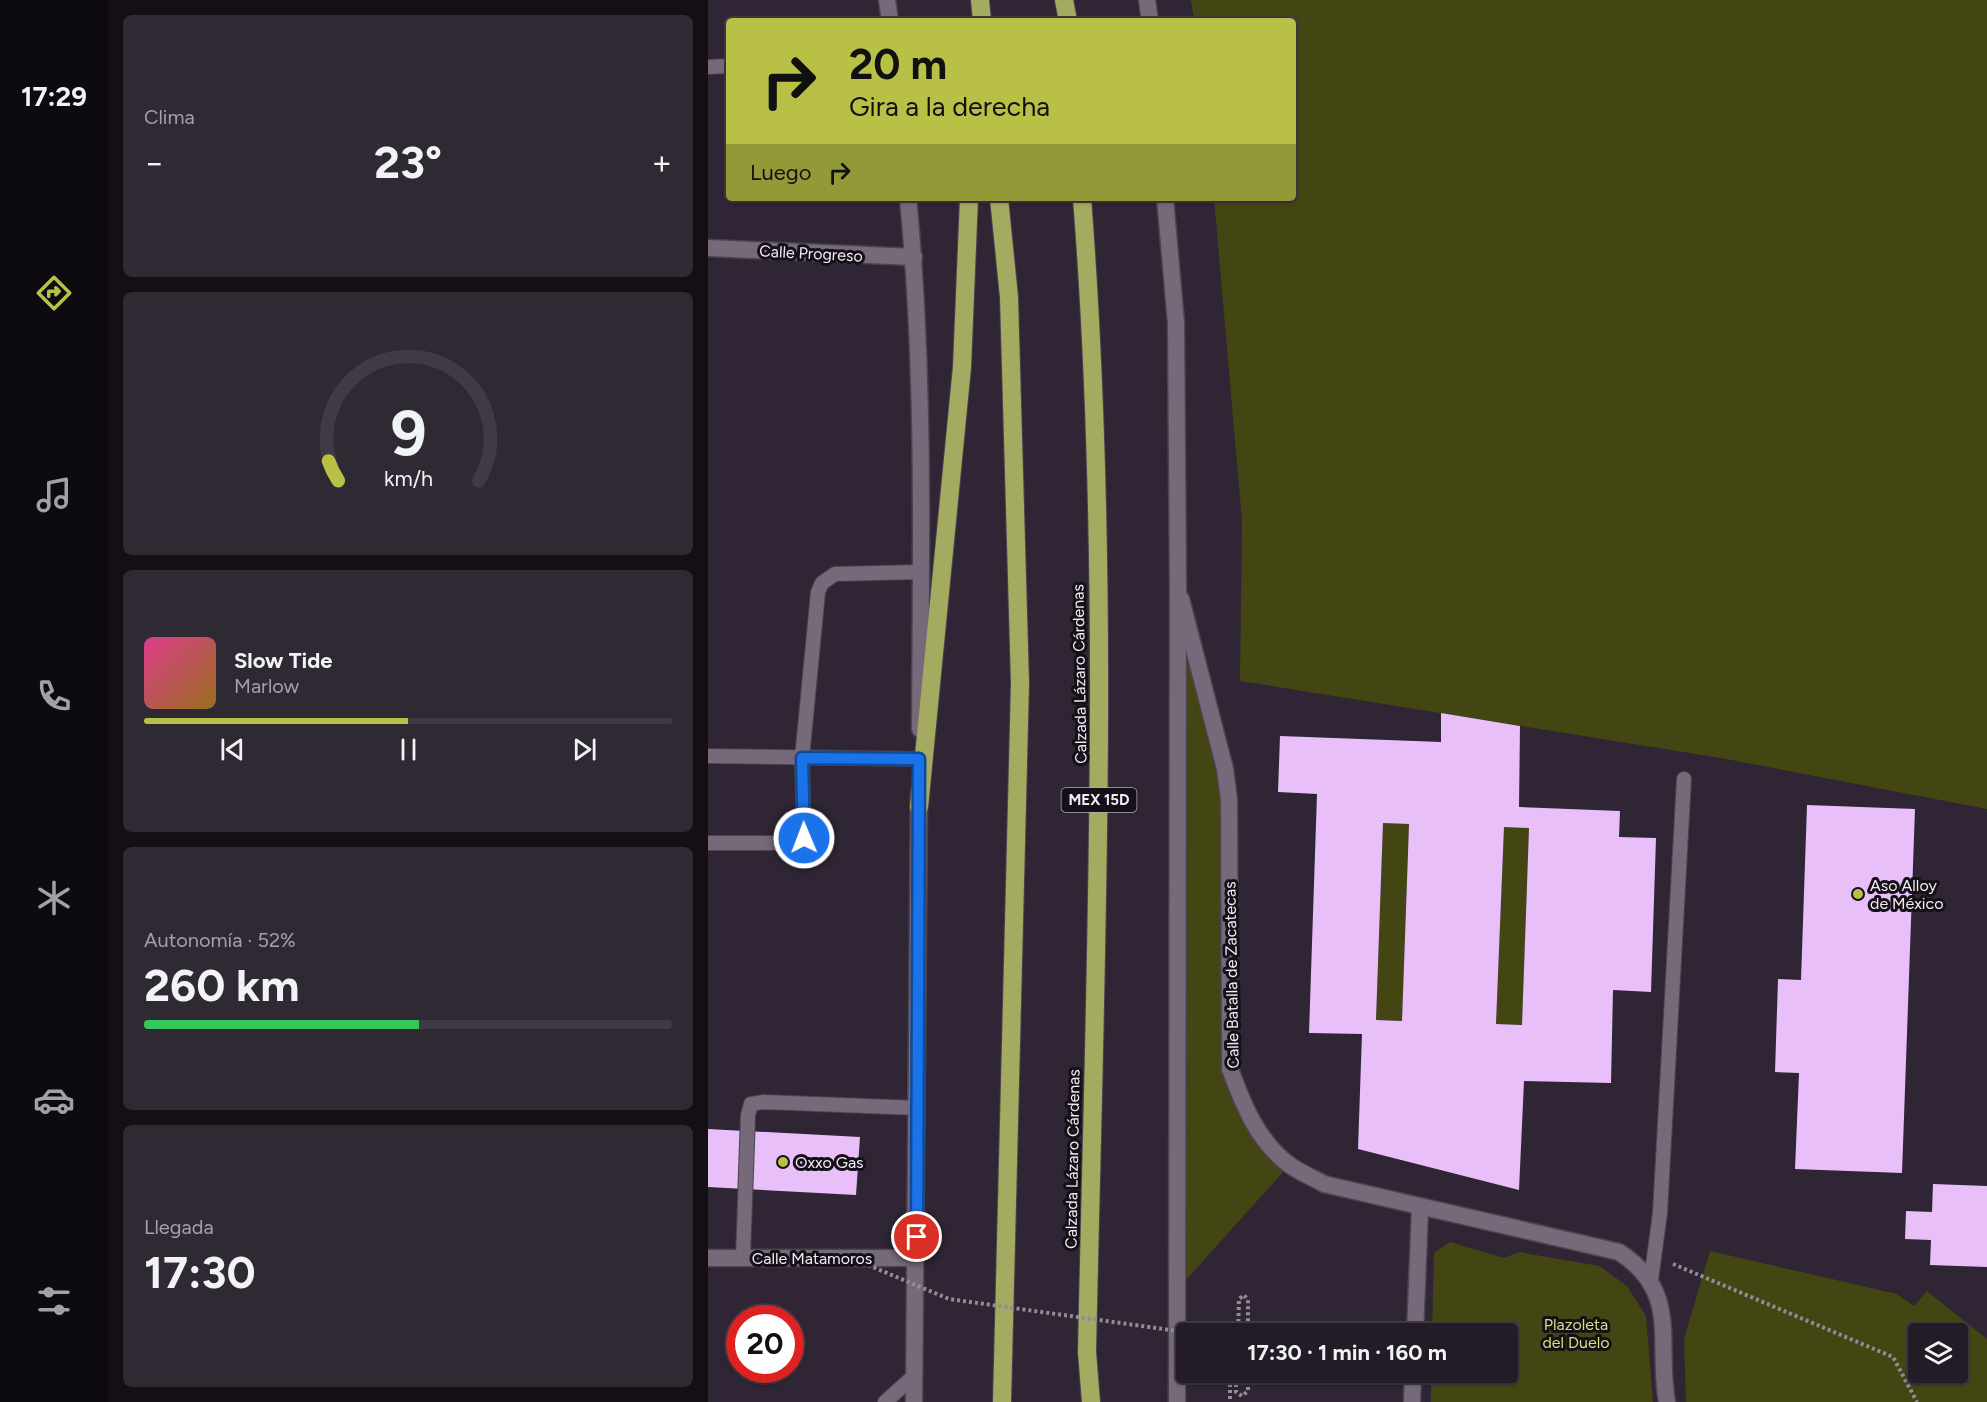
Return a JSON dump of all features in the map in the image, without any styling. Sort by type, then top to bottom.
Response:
[{"type":"highway","points":[[970,0],[970,18]]},
{"type":"highway","points":[[980,0],[982,18]]},
{"type":"highway","points":[[1065,0],[1068,18]]},
{"type":"highway","points":[[919,807],[961,379],[969,201]]},
{"type":"highway","points":[[999,201],[1009,297],[1020,683],[1002,1402]]},
{"type":"highway","name":"Calzada Lázaro Cárdenas","points":[[1082,201],[1093,342],[1101,732],[1087,1352],[1091,1402]]},
{"type":"main road","points":[[887,0],[890,18]]},
{"type":"main road","points":[[1146,0],[1149,18]]},
{"type":"main road","points":[[908,201],[914,257],[921,472],[914,1402]]},
{"type":"main road","points":[[1165,201],[1176,323],[1177,1402]]},
{"type":"main road","name":"Calle Progreso","points":[[708,248],[914,257]]},
{"type":"main road","name":"Calle Batalla de Zacatecas","points":[[1178,587],[1225,769],[1229,800],[1230,1069],[1245,1110],[1265,1140],[1287,1163],[1324,1184],[1420,1208],[1619,1252],[1635,1263],[1651,1280],[1663,1319],[1666,1402]]},
{"type":"main road","points":[[1415,1323],[1420,1208]]},
{"type":"main road","name":"Calle Matamoros","points":[[708,1258],[916,1258]]},
{"type":"main road","points":[[1412,1402],[1413,1383]]},
{"type":"lane","points":[[708,67],[726,66]]},
{"type":"lane","points":[[708,843],[796,843],[804,838],[802,758],[818,592],[822,583],[835,574],[921,572]]},
{"type":"lane","points":[[708,756],[919,759]]},
{"type":"lane","points":[[1651,1280],[1660,1213],[1684,778]]},
{"type":"lane","points":[[743,1258],[748,1115],[751,1104],[764,1102],[918,1107]]},
{"type":"lane","points":[[885,1402],[914,1376]]},
{"type":"path","points":[[1654,1257],[1893,1357],[1917,1402]]},
{"type":"path","points":[[868,1265],[949,1299],[1176,1331]]},
{"type":"path","points":[[1238,1323],[1239,1299],[1244,1295],[1248,1300],[1248,1323]]},
{"type":"path","points":[[1230,1383],[1230,1402]]},
{"type":"path","points":[[1236,1383],[1236,1392],[1242,1396],[1248,1391],[1248,1383]]},
{"type":"green space","points":[[1191,0],[1987,0],[1987,809],[1721,758],[1240,681],[1242,521],[1214,201],[1296,201],[1296,18],[1194,18]]},
{"type":"green space","points":[[1187,623],[1229,800],[1230,1069],[1283,1172],[1184,1282],[1178,683]]},
{"type":"green space","points":[[1383,823],[1409,824],[1402,1021],[1376,1020]]},
{"type":"green space","points":[[1504,827],[1529,828],[1522,1025],[1496,1024]]},
{"type":"green space","name":"Plazoleta del Duelo","points":[[1450,1242],[1504,1258],[1519,1252],[1599,1266],[1627,1286],[1646,1316],[1653,1402],[1431,1402],[1431,1383],[1518,1383],[1518,1323],[1432,1323],[1434,1253]]},
{"type":"green space","points":[[1710,1251],[1897,1294],[1914,1306],[1927,1291],[1967,1323],[1908,1323],[1908,1383],[1968,1383],[1968,1324],[1987,1339],[1987,1402],[1686,1402],[1684,1339]]},
{"type":"building","points":[[1441,713],[1520,726],[1519,807],[1620,811],[1619,837],[1656,838],[1651,992],[1613,990],[1611,1083],[1524,1081],[1519,1190],[1358,1149],[1362,1034],[1309,1033],[1317,794],[1278,792],[1280,736],[1441,742]],"holes":[[[1383,823],[1409,824],[1402,1021],[1376,1020]],[[1504,827],[1529,828],[1522,1025],[1496,1024]]]},
{"type":"building","points":[[1807,805],[1915,809],[1902,1173],[1795,1169],[1799,1073],[1775,1072],[1778,979],[1801,980]]},
{"type":"building","name":"Oxxo Gas","points":[[708,1129],[860,1137],[856,1195],[708,1187]]},
{"type":"building","points":[[1933,1184],[1987,1186],[1987,1267],[1930,1265],[1931,1240],[1905,1239],[1906,1211],[1932,1212]]},
{"type":"place","name":"Aso Alloy de México","points":[[1858,894]]},
{"type":"place","name":"Oxxo Gas","points":[[783,1162]]},
{"type":"route","points":[[804,838],[802,758],[919,759],[917,1237]]}]
